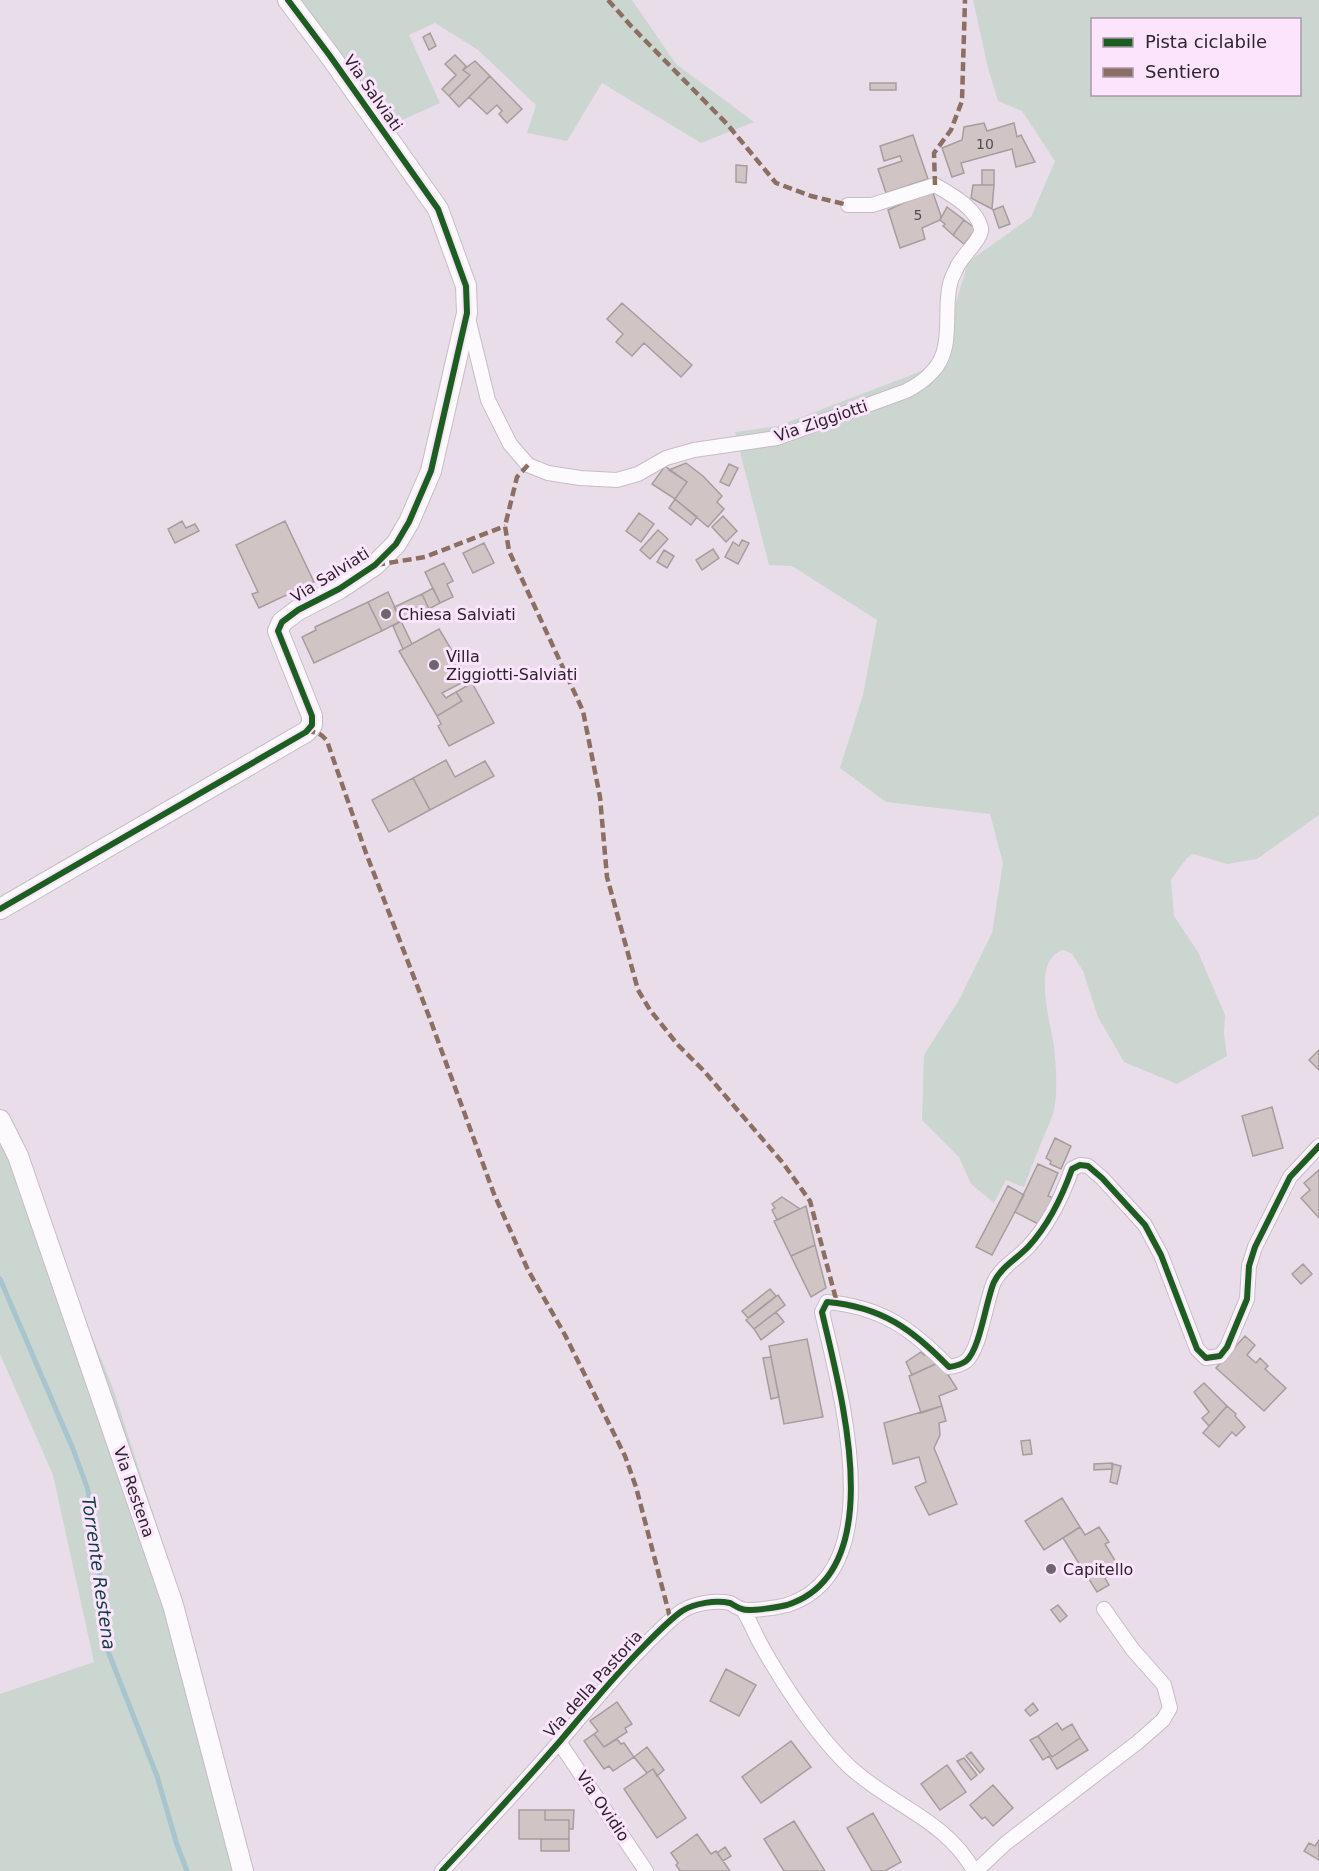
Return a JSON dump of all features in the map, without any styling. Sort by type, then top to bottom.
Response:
[{"type":"street","name":"Via Salviati","points":[[0,909],[306,732],[312,725],[312,716],[278,631],[282,622],[298,610],[339,589],[375,565],[396,544],[409,522],[431,471],[467,314],[466,286],[438,209],[288,0]]},
{"type":"street","name":"Via Ziggiotti","points":[[467,314],[488,400],[510,444],[528,465],[548,472],[580,478],[617,480],[638,474],[666,458],[694,450],[777,438],[906,391],[934,371],[946,340],[950,284],[959,262],[981,234],[981,228],[972,212],[957,198],[935,185],[872,206],[848,205]]},
{"type":"street","name":"Via Restena","points":[[0,1120],[18,1156],[173,1605],[243,1871]]},
{"type":"street","name":"Via della Pastoria","points":[[442,1871],[615,1677],[659,1631],[682,1611],[709,1602],[732,1604],[743,1610],[785,1605],[813,1591],[828,1575],[845,1539],[852,1501],[850,1455],[844,1412],[822,1312],[827,1302],[850,1305],[897,1322],[916,1335],[949,1367],[958,1366],[968,1360],[974,1350],[994,1282],[1001,1270],[1028,1247],[1045,1228],[1065,1190],[1072,1169],[1088,1166],[1145,1225],[1161,1255],[1197,1350],[1206,1358],[1220,1356],[1227,1347],[1247,1299],[1250,1266],[1255,1247],[1290,1177],[1319,1146]]},
{"type":"street","points":[[743,1610],[786,1684],[826,1742],[852,1769],[938,1828],[956,1844],[975,1871],[1006,1843],[1138,1742],[1164,1720],[1170,1708],[1164,1685],[1133,1650],[1104,1609]]},
{"type":"street","name":"Via Ovidio","points":[[559,1742],[646,1871]]},
{"type":"shaded area","points":[[285,0],[632,0],[676,64],[754,122],[701,143],[602,83],[567,141],[527,133],[536,105],[478,50],[435,23],[409,35],[440,103],[385,128]]},
{"type":"shaded area","points":[[973,0],[1319,0],[1319,815],[1257,859],[1227,864],[1193,854],[1187,858],[1171,880],[1174,916],[1198,952],[1225,1015],[1224,1034],[1227,1056],[1177,1084],[1124,1062],[1098,1017],[1083,971],[1072,954],[1064,950],[1054,956],[1048,965],[1045,993],[1054,1046],[1056,1086],[1054,1110],[1024,1187],[1006,1180],[994,1203],[971,1184],[959,1157],[922,1120],[924,1055],[959,1000],[992,933],[1003,863],[990,814],[886,802],[840,768],[863,695],[877,620],[792,566],[769,565],[735,432],[778,426],[932,367],[955,306],[968,262],[1031,217],[1055,161],[1022,111],[998,101]]},
{"type":"shaded area","points":[[0,1115],[26,1171],[114,1391],[197,1652],[250,1871],[0,1871],[0,1694],[94,1662],[53,1475],[0,1354]]},
{"type":"building","points":[[430,33],[436,46],[429,50],[423,37]]},
{"type":"building","points":[[455,55],[466,66],[463,70],[470,75],[449,96],[442,89],[456,75],[445,64]]},
{"type":"building","points":[[475,61],[490,76],[459,107],[449,96],[470,75],[463,70]]},
{"type":"building","points":[[490,76],[522,109],[507,123],[499,114],[502,111],[497,105],[487,114],[469,97]]},
{"type":"building","points":[[870,83],[896,83],[896,90],[870,90]]},
{"type":"building","points":[[984,123],[987,131],[1014,123],[1017,137],[1021,135],[1035,162],[1016,167],[1012,149],[961,163],[964,173],[952,177],[942,148],[962,140],[964,127]]},
{"type":"building","points":[[913,135],[928,179],[886,193],[878,169],[902,161],[900,156],[884,161],[880,146]]},
{"type":"building","points":[[736,165],[747,166],[746,183],[736,182]]},
{"type":"building","points":[[982,170],[994,170],[994,185],[982,185]]},
{"type":"building","points":[[973,185],[994,185],[992,209],[971,198]]},
{"type":"building","points":[[933,193],[941,216],[940,220],[922,228],[925,239],[900,248],[888,210],[919,196]]},
{"type":"building","points":[[1003,206],[1010,224],[999,228],[993,210]]},
{"type":"building","points":[[947,207],[964,220],[953,235],[940,220]]},
{"type":"building","points":[[964,220],[976,229],[964,244],[953,235]]},
{"type":"building","points":[[622,303],[692,365],[681,377],[644,343],[632,356],[616,342],[623,334],[607,319]]},
{"type":"building","points":[[686,463],[703,476],[722,496],[717,502],[724,509],[708,527],[675,499],[687,482],[669,470]]},
{"type":"building","points":[[729,464],[738,468],[729,486],[720,482]]},
{"type":"building","points":[[665,466],[687,482],[675,499],[652,484]]},
{"type":"building","points":[[675,499],[697,517],[691,525],[669,508]]},
{"type":"building","points":[[639,513],[654,524],[641,542],[626,531]]},
{"type":"building","points":[[723,516],[737,531],[726,542],[712,527]]},
{"type":"building","points":[[182,521],[186,528],[195,524],[199,531],[175,543],[168,529]]},
{"type":"building","points":[[285,521],[314,582],[259,608],[252,594],[258,592],[236,545]]},
{"type":"building","points":[[658,530],[668,539],[650,559],[640,550]]},
{"type":"building","points":[[742,540],[749,543],[738,564],[725,557],[733,542],[739,546]]},
{"type":"building","points":[[484,543],[494,563],[473,573],[463,553]]},
{"type":"building","points":[[713,549],[719,558],[702,570],[696,560]]},
{"type":"building","points":[[664,550],[674,556],[667,568],[657,562]]},
{"type":"building","points":[[444,563],[453,581],[447,584],[453,597],[440,603],[425,572]]},
{"type":"building","points":[[433,588],[440,603],[429,609],[422,594]]},
{"type":"building","name":"Chiesa Salviati","points":[[388,592],[401,621],[382,631],[368,602]]},
{"type":"building","points":[[422,594],[429,609],[401,621],[394,607]]},
{"type":"building","points":[[368,602],[382,631],[314,663],[302,637],[316,630],[315,627]]},
{"type":"building","points":[[401,621],[412,644],[403,649],[393,626]]},
{"type":"building","name":"Villa Ziggiotti-Salviati","points":[[439,629],[469,679],[442,693],[446,698],[456,692],[462,701],[437,716],[399,651]]},
{"type":"building","points":[[472,683],[494,723],[449,746],[438,726],[441,724],[437,716],[462,701],[456,692]]},
{"type":"building","points":[[446,760],[455,777],[485,761],[494,776],[430,810],[413,778]]},
{"type":"building","points":[[413,778],[430,810],[389,832],[372,800]]},
{"type":"building","points":[[1319,1050],[1319,1070],[1309,1060]]},
{"type":"building","points":[[1272,1107],[1283,1148],[1253,1156],[1242,1116]]},
{"type":"building","points":[[1055,1138],[1071,1146],[1061,1169],[1050,1164],[1051,1161],[1046,1158]]},
{"type":"building","points":[[1038,1164],[1058,1173],[1048,1196],[1054,1198],[1040,1225],[1015,1212]]},
{"type":"building","points":[[1319,1170],[1319,1218],[1301,1198],[1310,1190],[1304,1183]]},
{"type":"building","points":[[1008,1186],[1024,1195],[992,1255],[976,1247]]},
{"type":"building","points":[[782,1197],[800,1209],[777,1220],[772,1204]]},
{"type":"building","points":[[806,1206],[815,1245],[791,1256],[774,1221]]},
{"type":"building","points":[[815,1245],[826,1288],[811,1297],[791,1256]]},
{"type":"building","points":[[1303,1264],[1312,1274],[1301,1284],[1292,1274]]},
{"type":"building","points":[[770,1289],[776,1296],[748,1318],[742,1311]]},
{"type":"building","points":[[778,1295],[785,1305],[754,1329],[746,1320]]},
{"type":"building","points":[[776,1312],[784,1322],[761,1340],[754,1329]]},
{"type":"building","points":[[1245,1336],[1255,1345],[1247,1355],[1256,1363],[1260,1358],[1268,1366],[1265,1369],[1286,1388],[1264,1411],[1216,1368]]},
{"type":"building","points":[[807,1339],[823,1417],[784,1424],[769,1346]]},
{"type":"building","points":[[921,1352],[924,1355],[928,1352],[938,1363],[912,1375],[906,1362]]},
{"type":"building","points":[[771,1357],[779,1397],[771,1399],[763,1358]]},
{"type":"building","points":[[940,1362],[957,1389],[939,1396],[942,1406],[921,1413],[909,1376]]},
{"type":"building","points":[[1204,1383],[1227,1406],[1209,1426],[1202,1418],[1209,1412],[1194,1392]]},
{"type":"building","points":[[942,1406],[946,1421],[939,1423],[940,1435],[934,1448],[957,1504],[929,1515],[915,1487],[926,1482],[919,1457],[893,1464],[884,1423]]},
{"type":"building","points":[[1227,1406],[1245,1427],[1236,1436],[1232,1432],[1219,1447],[1203,1433]]},
{"type":"building","points":[[1030,1440],[1032,1454],[1023,1455],[1021,1441]]},
{"type":"building","points":[[1112,1463],[1112,1469],[1094,1470],[1094,1464]]},
{"type":"building","points":[[1113,1464],[1121,1466],[1117,1484],[1110,1482]]},
{"type":"building","points":[[1062,1498],[1080,1527],[1044,1550],[1025,1521]]},
{"type":"building","points":[[1080,1527],[1085,1535],[1099,1527],[1109,1542],[1105,1544],[1120,1569],[1105,1578],[1109,1585],[1097,1592],[1063,1538]]},
{"type":"building","points":[[1058,1605],[1067,1616],[1060,1622],[1051,1610]]},
{"type":"building","points":[[726,1669],[756,1685],[739,1716],[710,1701]]},
{"type":"building","points":[[617,1702],[632,1724],[625,1728],[627,1732],[604,1747],[594,1734],[598,1731],[590,1721]]},
{"type":"building","points":[[1033,1703],[1038,1710],[1030,1716],[1025,1710]]},
{"type":"building","points":[[1057,1723],[1062,1730],[1072,1724],[1080,1738],[1052,1757],[1038,1736]]},
{"type":"building","points":[[594,1734],[604,1747],[617,1739],[621,1744],[624,1743],[634,1757],[613,1771],[609,1766],[604,1769],[584,1741]]},
{"type":"building","points":[[1038,1736],[1052,1757],[1080,1738],[1088,1750],[1057,1769],[1049,1756],[1043,1760],[1030,1740]]},
{"type":"building","points":[[791,1741],[811,1767],[761,1803],[742,1777]]},
{"type":"building","points":[[647,1747],[664,1770],[657,1776],[653,1769],[647,1773],[634,1757]]},
{"type":"building","points":[[971,1752],[984,1769],[980,1773],[966,1756]]},
{"type":"building","points":[[964,1758],[977,1775],[971,1780],[957,1761]]},
{"type":"building","points":[[947,1765],[966,1792],[940,1810],[921,1784]]},
{"type":"building","points":[[653,1769],[686,1818],[657,1838],[624,1789]]},
{"type":"building","points":[[993,1785],[1013,1808],[993,1826],[985,1817],[982,1819],[970,1805]]},
{"type":"building","points":[[519,1810],[545,1810],[545,1820],[569,1820],[569,1839],[519,1839]]},
{"type":"building","points":[[545,1810],[574,1810],[573,1829],[569,1829],[569,1820],[545,1820]]},
{"type":"building","points":[[873,1813],[901,1862],[885,1871],[872,1871],[847,1828]]},
{"type":"building","points":[[794,1821],[825,1871],[784,1871],[764,1839]]},
{"type":"building","points":[[697,1834],[711,1854],[716,1851],[730,1871],[680,1871],[671,1853]]},
{"type":"building","points":[[541,1839],[569,1839],[569,1851],[541,1851]]},
{"type":"building","points":[[1319,1840],[1319,1860],[1304,1851],[1309,1843],[1315,1846]]},
{"type":"building","points":[[725,1847],[731,1856],[723,1861],[717,1853]]},
{"type":"waterway","name":"Torrente Restena","points":[[0,1279],[87,1487],[95,1522],[106,1646],[157,1776],[187,1871]]},
{"type":"marked path","points":[[608,0],[727,124],[776,183],[811,196],[848,205]]},
{"type":"marked path","points":[[935,185],[934,153],[951,130],[962,101],[965,0]]},
{"type":"marked path","points":[[528,465],[517,477],[505,526],[509,551],[583,711],[600,797],[607,877],[638,990],[650,1010],[678,1045],[704,1071],[783,1163],[810,1201],[837,1303]]},
{"type":"marked path","points":[[376,565],[425,557],[505,526]]},
{"type":"marked path","points":[[306,732],[318,733],[327,741],[366,853],[494,1194],[528,1270],[565,1335],[625,1456],[636,1487],[671,1621]]},
{"type":"cycle path","points":[[0,909],[306,732],[312,725],[312,716],[278,631],[282,622],[298,610],[339,589],[375,565],[396,544],[409,522],[431,471],[467,313],[466,286],[438,209],[288,0]]},
{"type":"cycle path","points":[[442,1871],[532,1773],[623,1668],[682,1611],[699,1604],[712,1602],[730,1603],[746,1610],[783,1606],[820,1586],[840,1556],[849,1517],[851,1474],[839,1385],[822,1312],[827,1302],[864,1309],[895,1322],[909,1331],[949,1367],[966,1361],[975,1347],[991,1290],[997,1277],[1043,1229],[1072,1169],[1080,1165],[1088,1166],[1145,1225],[1161,1255],[1197,1349],[1206,1358],[1220,1356],[1227,1347],[1247,1299],[1249,1266],[1255,1247],[1290,1177],[1319,1146]]},
{"type":"place","name":"Chiesa Salviati","points":[[386,614]]},
{"type":"place","name":"Villa Ziggiotti-Salviati","points":[[434,665]]},
{"type":"place","name":"Capitello","points":[[1051,1569]]}]
